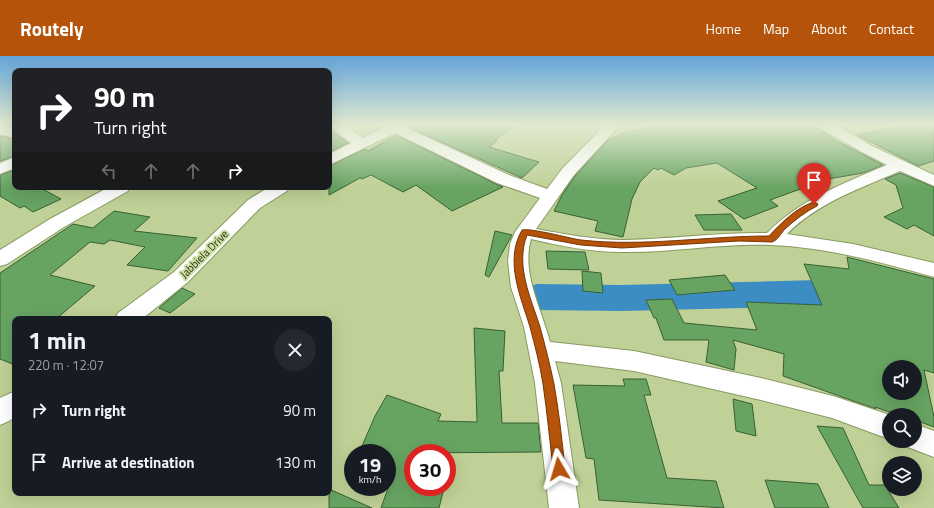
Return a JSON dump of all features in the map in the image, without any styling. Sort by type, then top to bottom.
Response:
[{"type":"street","points":[[332,159],[360,145]]},
{"type":"street","points":[[436,145],[503,179],[550,196]]},
{"type":"street","points":[[564,508],[548,383],[522,287],[518,261],[520,244],[524,232],[568,172],[592,145]]},
{"type":"street","points":[[860,145],[900,165],[930,175]]},
{"type":"street","points":[[0,169],[12,163]]},
{"type":"street","points":[[772,239],[781,228],[803,210],[837,192],[900,165]]},
{"type":"street","points":[[0,259],[57,223],[117,190]]},
{"type":"street","name":"Jabbiela Drive","points":[[130,316],[181,277],[254,204],[276,190]]},
{"type":"street","points":[[524,232],[574,241],[622,246],[739,239],[772,239],[829,245],[934,270]]},
{"type":"street","points":[[540,350],[634,362],[762,389],[833,407],[882,425]]},
{"type":"street","points":[[0,413],[12,404]]},
{"type":"street","points":[[922,440],[934,444]]},
{"type":"building","points":[[0,145],[12,145],[12,157],[0,161]]},
{"type":"building","points":[[332,145],[344,145],[332,151]]},
{"type":"building","points":[[378,145],[417,145],[503,187],[452,211],[416,185],[403,192],[371,175],[362,179],[360,178],[329,195],[329,190],[332,190],[332,165],[365,149],[368,151]]},
{"type":"building","points":[[448,145],[492,145],[489,147],[539,162],[522,178]]},
{"type":"building","points":[[603,145],[845,145],[883,165],[863,173],[828,179],[770,200],[778,206],[744,219],[718,201],[757,188],[717,163],[686,168],[674,175],[661,168],[658,170],[654,168],[640,182],[632,199],[623,237],[595,231],[598,221],[554,211],[562,195],[575,176]]},
{"type":"building","points":[[877,145],[934,145],[934,161],[918,166]]},
{"type":"building","points":[[12,171],[12,190],[44,190],[61,199],[33,212],[24,206],[20,208],[0,196],[0,175]]},
{"type":"building","points":[[900,173],[934,187],[934,236],[914,225],[907,229],[884,217],[903,208],[896,185],[885,179]]},
{"type":"building","points":[[114,211],[150,217],[134,231],[197,238],[168,271],[127,265],[145,247],[110,240],[104,244],[90,242],[50,275],[95,286],[60,316],[12,316],[12,364],[0,359],[0,273],[73,224],[93,228]]},
{"type":"building","points":[[731,214],[742,230],[704,230],[695,215]]},
{"type":"building","points":[[495,231],[512,235],[489,277],[485,275]]},
{"type":"building","points":[[546,251],[585,252],[589,270],[548,269]]},
{"type":"building","points":[[847,257],[934,279],[934,373],[924,370],[934,417],[934,427],[922,423],[922,408],[882,408],[882,409],[875,407],[876,409],[783,376],[784,354],[733,340],[736,349],[734,370],[706,362],[709,340],[664,340],[656,318],[654,318],[646,300],[672,299],[684,323],[757,330],[746,302],[822,305],[804,264],[849,269]]},
{"type":"building","points":[[582,271],[601,273],[603,293],[583,291]]},
{"type":"building","points":[[725,275],[735,290],[677,295],[669,280]]},
{"type":"building","points":[[182,288],[195,294],[170,313],[159,308]]},
{"type":"building","points":[[474,328],[505,331],[503,371],[499,371],[502,423],[538,423],[541,452],[456,453],[456,444],[404,444],[404,496],[442,496],[439,508],[381,508],[385,496],[396,496],[396,444],[363,444],[375,416],[387,395],[441,414],[438,421],[477,422]]},
{"type":"building","points":[[623,379],[646,379],[651,395],[644,395],[667,478],[716,481],[724,508],[599,500],[594,459],[586,458],[573,385],[625,386]]},
{"type":"building","points":[[733,399],[752,404],[756,436],[736,431]]},
{"type":"building","points":[[817,426],[843,428],[869,485],[882,485],[882,496],[892,496],[899,508],[863,508]]},
{"type":"building","points":[[765,480],[818,484],[829,508],[775,508]]},
{"type":"building","points":[[332,490],[372,508],[329,508],[329,496],[332,496]]},
{"type":"waterway","points":[[537,297],[622,298],[818,293],[897,305],[934,318]]},
{"type":"route","points":[[559,469],[548,383],[535,327],[522,287],[518,261],[520,244],[524,232],[553,238],[622,246],[739,239],[772,239],[781,228],[803,210],[814,204]]}]
